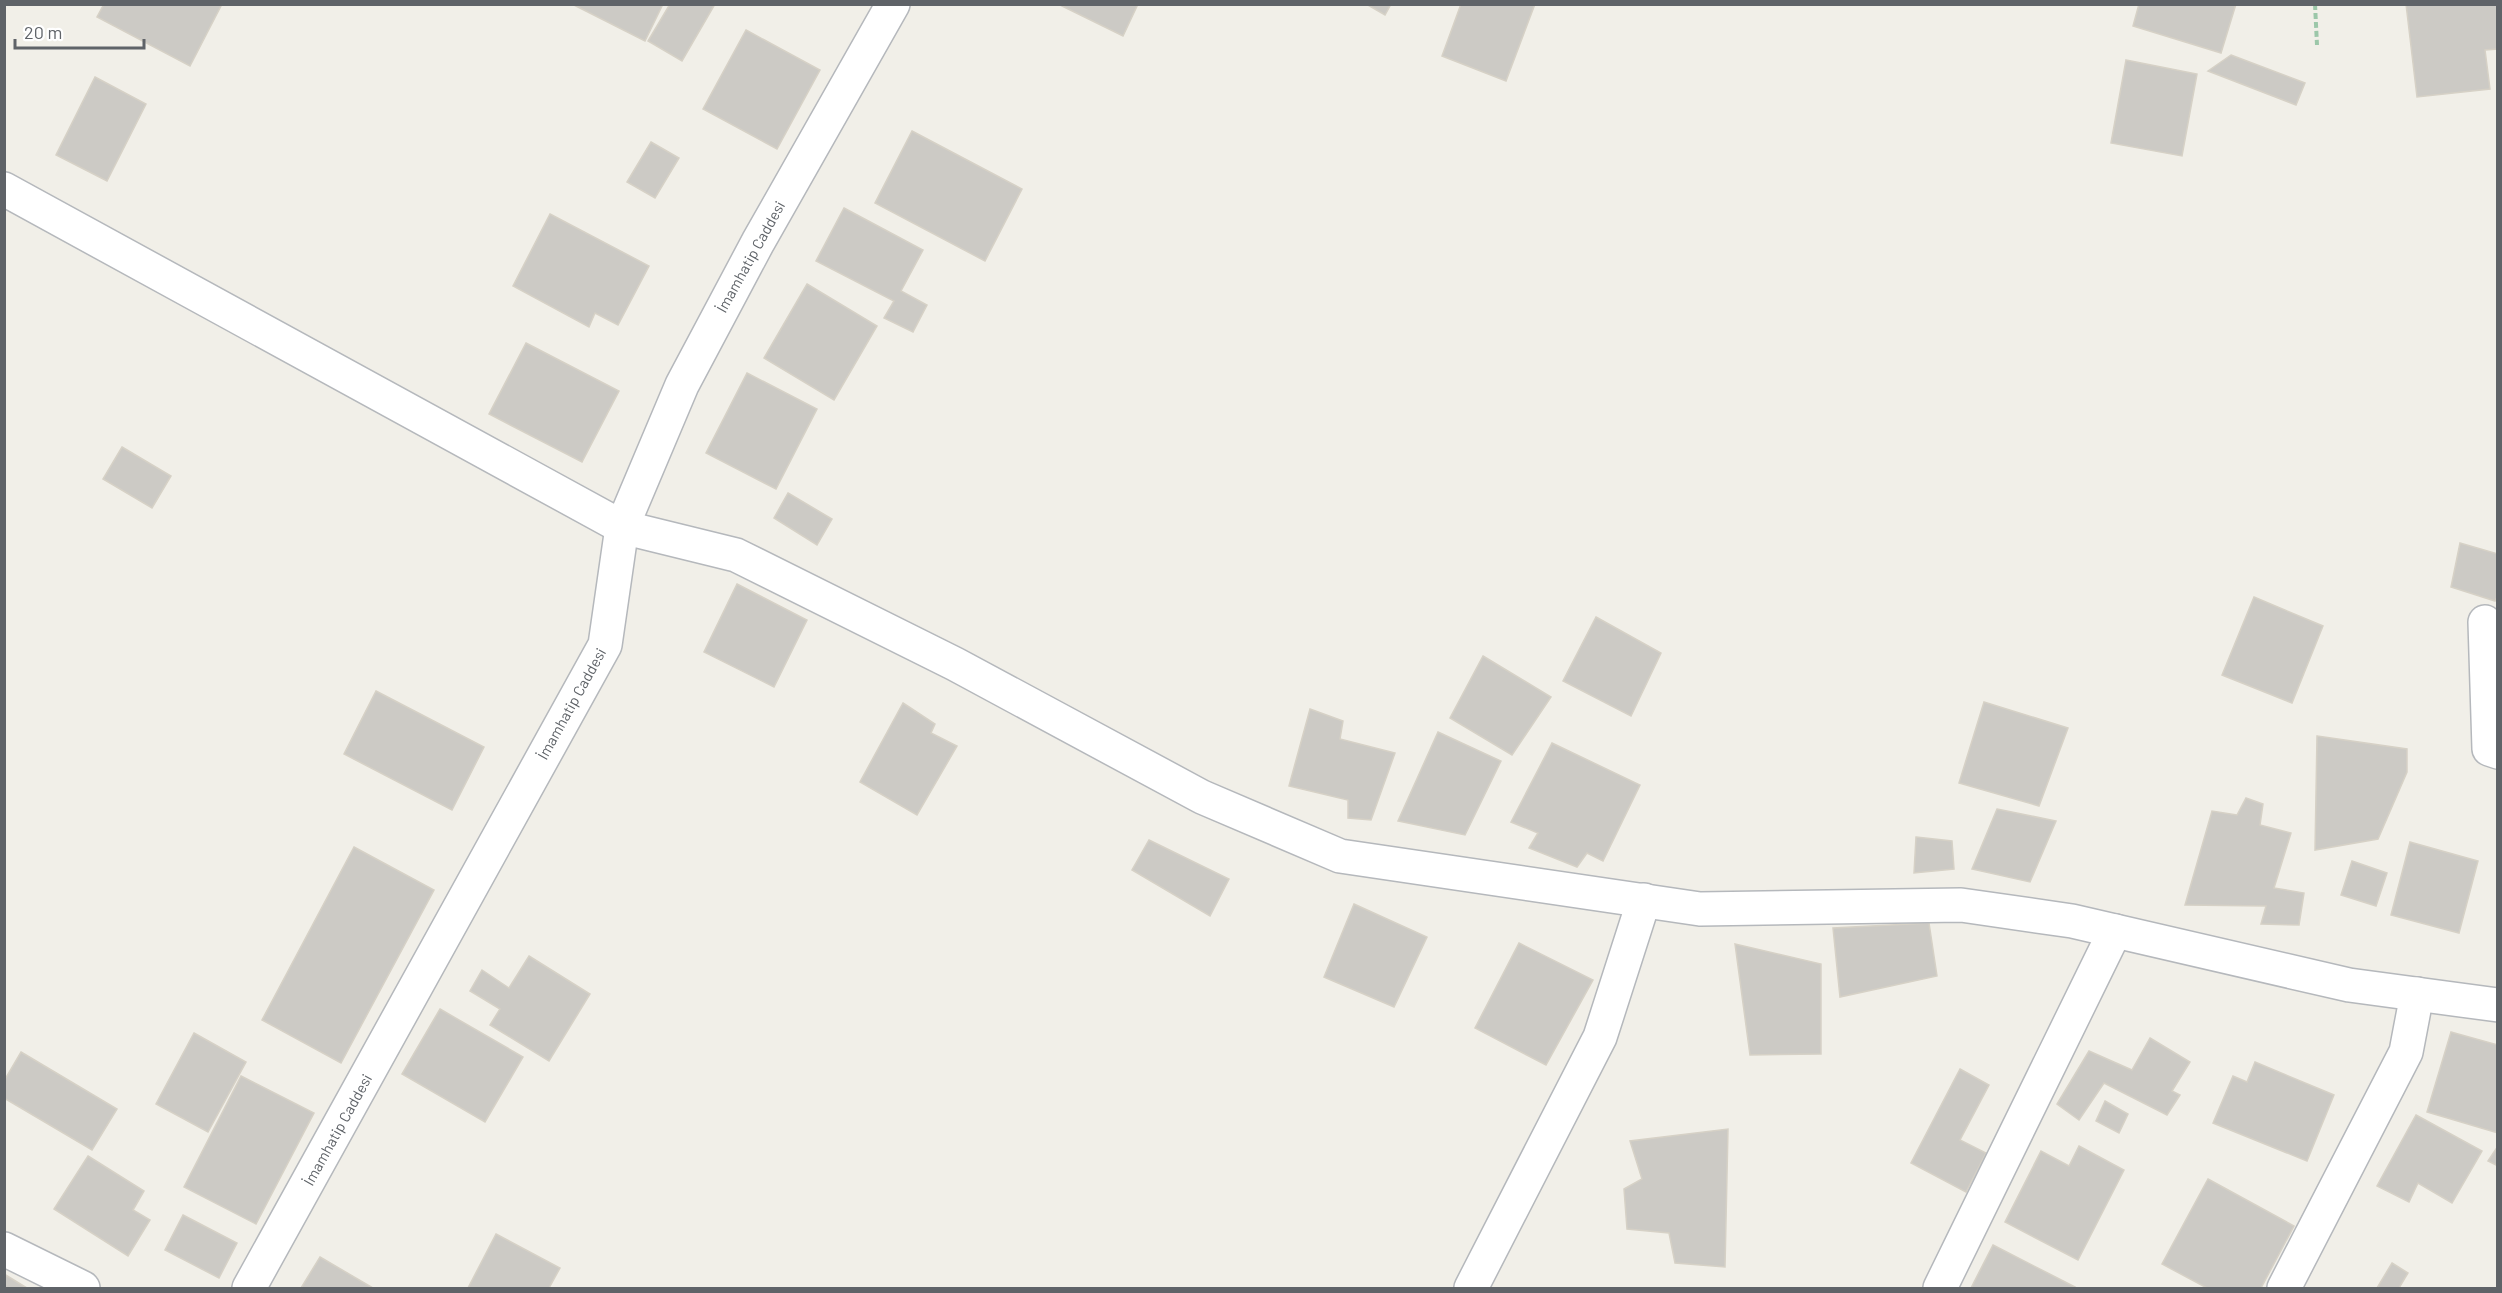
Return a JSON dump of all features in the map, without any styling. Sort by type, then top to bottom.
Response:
[{"type":"street","name":"İmamhatip Caddesi","points":[[249,1288],[605,645],[622,527],[682,385],[758,242],[893,4]]},
{"type":"street","points":[[4,189],[622,527],[735,555],[955,664],[1202,797],[1340,856],[1700,909],[1961,904],[2072,921],[2349,985],[2498,1005]]},
{"type":"street","points":[[2485,622],[2489,749],[2498,752]]},
{"type":"street","points":[[1471,1288],[1600,1036],[1644,900]]},
{"type":"street","points":[[1940,1288],[2115,931]]},
{"type":"street","points":[[2284,1288],[2406,1052],[2417,994]]},
{"type":"street","points":[[4,1249],[83,1288]]},
{"type":"path","points":[[2315,4],[2317,45]]},
{"type":"building","points":[[104,4],[222,4],[190,66],[97,17]]},
{"type":"building","points":[[572,4],[663,4],[645,41]]},
{"type":"building","points":[[670,4],[715,4],[682,61],[648,41]]},
{"type":"building","points":[[1058,4],[1138,4],[1123,36]]},
{"type":"building","points":[[1366,4],[1391,4],[1385,15]]},
{"type":"building","points":[[1461,4],[1535,4],[1506,81],[1442,56]]},
{"type":"building","points":[[2139,4],[2236,4],[2221,53],[2133,26]]},
{"type":"building","points":[[2406,4],[2498,4],[2498,49],[2485,50],[2490,89],[2417,97]]},
{"type":"building","points":[[746,30],[820,70],[777,149],[703,109]]},
{"type":"building","points":[[2231,55],[2305,83],[2296,105],[2208,71]]},
{"type":"building","points":[[2126,60],[2197,74],[2182,156],[2111,143]]},
{"type":"building","points":[[95,77],[146,104],[107,181],[56,155]]},
{"type":"building","points":[[912,131],[1022,189],[985,261],[875,203]]},
{"type":"building","points":[[651,142],[679,158],[655,198],[627,182]]},
{"type":"building","points":[[844,208],[923,250],[901,291],[927,305],[913,332],[884,318],[894,301],[816,261]]},
{"type":"building","points":[[550,214],[649,266],[618,325],[595,313],[589,327],[513,286]]},
{"type":"building","points":[[807,284],[877,326],[834,400],[764,358]]},
{"type":"building","points":[[526,343],[619,391],[582,462],[489,414]]},
{"type":"building","points":[[747,373],[817,409],[776,489],[706,453]]},
{"type":"building","points":[[122,447],[171,476],[152,508],[103,479]]},
{"type":"building","points":[[788,493],[832,519],[817,545],[774,518]]},
{"type":"building","points":[[2460,543],[2498,554],[2498,595],[2495,601],[2451,587]]},
{"type":"building","points":[[737,584],[807,620],[774,687],[704,652]]},
{"type":"building","points":[[2254,597],[2323,626],[2292,703],[2222,675]]},
{"type":"building","points":[[1596,617],[1661,653],[1631,716],[1563,681]]},
{"type":"building","points":[[1483,656],[1551,697],[1512,755],[1450,718]]},
{"type":"building","points":[[376,691],[484,747],[452,810],[344,754]]},
{"type":"building","points":[[1984,702],[2068,728],[2039,806],[1959,783]]},
{"type":"building","points":[[903,703],[935,724],[931,733],[957,746],[917,815],[860,782]]},
{"type":"building","points":[[1310,709],[1343,721],[1340,739],[1395,753],[1371,820],[1348,818],[1348,800],[1289,786]]},
{"type":"building","points":[[1438,732],[1501,761],[1465,835],[1398,821]]},
{"type":"building","points":[[2317,736],[2407,749],[2407,772],[2378,839],[2315,850]]},
{"type":"building","points":[[1552,743],[1640,785],[1603,861],[1587,853],[1577,867],[1529,848],[1538,833],[1511,822]]},
{"type":"building","points":[[2246,798],[2263,804],[2260,825],[2291,833],[2274,888],[2304,893],[2299,925],[2261,924],[2266,906],[2185,905],[2212,811],[2237,815]]},
{"type":"building","points":[[1997,809],[2056,821],[2030,882],[1972,869]]},
{"type":"building","points":[[1916,837],[1952,841],[1954,869],[1914,873]]},
{"type":"building","points":[[1149,840],[1229,879],[1210,916],[1132,870]]},
{"type":"building","points":[[2410,842],[2478,861],[2459,933],[2391,915]]},
{"type":"building","points":[[354,847],[434,890],[341,1063],[262,1020]]},
{"type":"building","points":[[2352,861],[2387,873],[2376,906],[2341,895]]},
{"type":"building","points":[[1354,904],[1427,937],[1394,1007],[1324,977]]},
{"type":"building","points":[[1929,923],[1937,976],[1840,997],[1833,928]]},
{"type":"building","points":[[1519,943],[1593,980],[1546,1065],[1475,1028]]},
{"type":"building","points":[[1735,944],[1821,964],[1821,1054],[1750,1055]]},
{"type":"building","points":[[529,956],[590,994],[549,1061],[490,1025],[500,1009],[470,991],[482,970],[509,988]]},
{"type":"building","points":[[440,1009],[523,1057],[485,1122],[402,1074]]},
{"type":"building","points":[[2451,1032],[2498,1045],[2498,1133],[2427,1112]]},
{"type":"building","points":[[194,1033],[246,1062],[208,1132],[156,1104]]},
{"type":"building","points":[[2150,1038],[2190,1062],[2172,1091],[2180,1095],[2167,1115],[2104,1083],[2079,1120],[2057,1104],[2089,1051],[2132,1070]]},
{"type":"building","points":[[21,1052],[117,1109],[92,1150],[4,1098],[4,1081]]},
{"type":"building","points":[[2255,1062],[2334,1095],[2307,1161],[2213,1123],[2233,1076],[2247,1082]]},
{"type":"building","points":[[1960,1069],[1989,1085],[1960,1140],[1986,1153],[1966,1192],[1911,1163]]},
{"type":"building","points":[[241,1076],[314,1113],[256,1224],[184,1187]]},
{"type":"building","points":[[2105,1101],[2128,1114],[2119,1133],[2096,1121]]},
{"type":"building","points":[[2416,1115],[2482,1151],[2452,1203],[2418,1183],[2409,1202],[2377,1186]]},
{"type":"building","points":[[1728,1129],[1725,1267],[1675,1263],[1669,1233],[1627,1229],[1624,1189],[1642,1179],[1630,1141]]},
{"type":"building","points":[[2079,1146],[2124,1170],[2078,1260],[2005,1222],[2041,1151],[2069,1166]]},
{"type":"building","points":[[2498,1146],[2498,1166],[2488,1161]]},
{"type":"building","points":[[88,1156],[144,1191],[133,1210],[150,1220],[128,1256],[54,1209]]},
{"type":"building","points":[[2208,1179],[2294,1226],[2261,1288],[2207,1288],[2162,1264]]},
{"type":"building","points":[[183,1215],[237,1243],[219,1278],[165,1250]]},
{"type":"building","points":[[496,1234],[560,1268],[549,1288],[468,1288]]},
{"type":"building","points":[[1993,1245],[2075,1287],[1971,1288]]},
{"type":"building","points":[[320,1257],[373,1288],[301,1288]]},
{"type":"building","points":[[2392,1263],[2408,1273],[2399,1288],[2377,1288]]},
{"type":"building","points":[[4,1274],[27,1288],[4,1288]]}]
